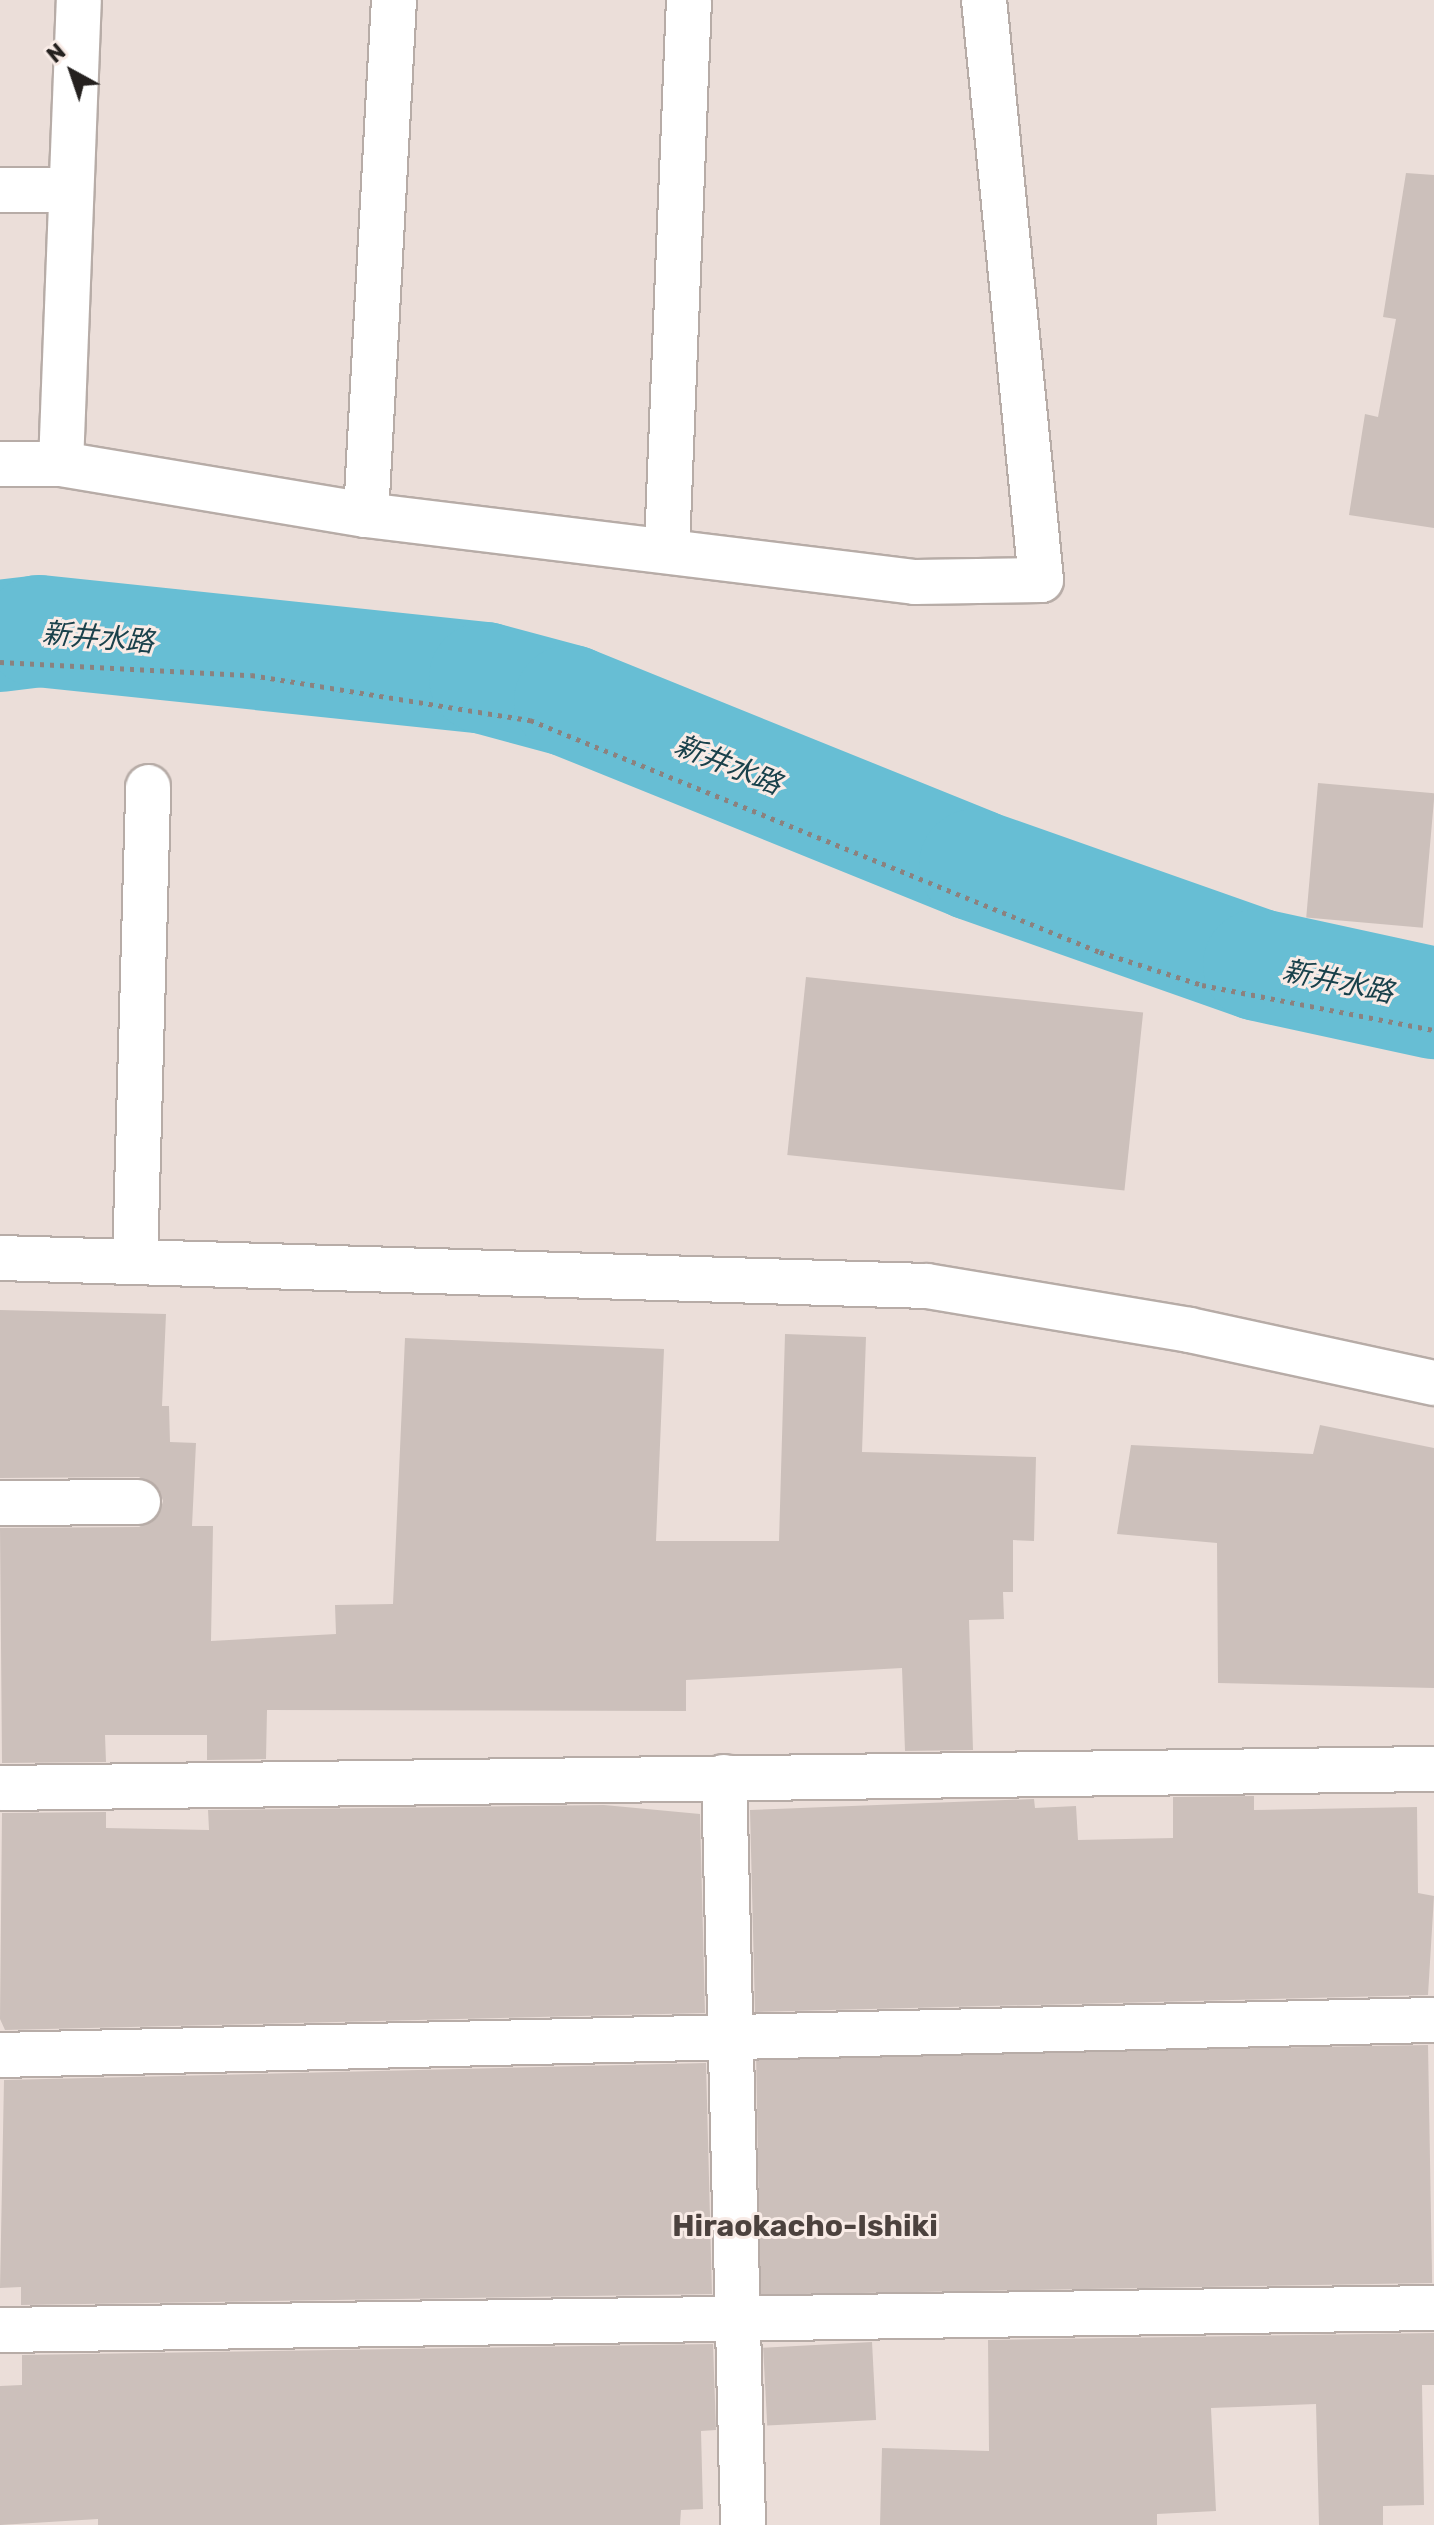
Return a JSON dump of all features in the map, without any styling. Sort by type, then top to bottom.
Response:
[{"type":"street","points":[[61,464],[79,0]]},
{"type":"street","points":[[366,515],[394,0]]},
{"type":"street","points":[[667,547],[689,0]]},
{"type":"street","points":[[0,464],[61,464],[366,515],[667,547],[915,582],[1041,580],[984,0]]},
{"type":"street","points":[[0,190],[70,190]]},
{"type":"street","points":[[135,1262],[148,787]]},
{"type":"street","points":[[0,1258],[927,1286],[1189,1330],[1434,1383]]},
{"type":"street","points":[[0,1503],[138,1502]]},
{"type":"street","points":[[0,1788],[1434,1769]]},
{"type":"street","points":[[724,1777],[743,2525]]},
{"type":"street","points":[[0,2055],[1434,2020]]},
{"type":"street","points":[[0,2330],[1434,2308]]},
{"type":"path","points":[[0,662],[251,675],[530,720],[1100,952],[1202,985],[1434,1030]]},
{"type":"building","points":[[1406,173],[1434,175],[1434,528],[1349,515],[1365,414],[1378,417],[1396,319],[1383,317]]},
{"type":"building","points":[[1318,783],[1434,793],[1423,928],[1306,917]]},
{"type":"building","points":[[806,977],[1143,1012],[1124,1190],[787,1155]]},
{"type":"building","points":[[0,1310],[166,1314],[162,1406],[169,1406],[170,1442],[196,1443],[192,1526],[213,1526],[211,1641],[336,1634],[335,1605],[393,1604],[405,1338],[664,1349],[656,1541],[779,1541],[785,1334],[866,1337],[862,1452],[1036,1457],[1034,1541],[1013,1540],[1013,1592],[1003,1592],[1004,1619],[969,1620],[973,1750],[905,1751],[902,1668],[686,1680],[686,1711],[267,1710],[266,1759],[207,1760],[207,1735],[105,1735],[106,1762],[2,1763],[0,1528],[139,1527],[159,1515],[163,1501],[159,1489],[139,1477],[0,1478]]},
{"type":"building","points":[[1320,1425],[1434,1448],[1434,1688],[1218,1683],[1217,1543],[1117,1534],[1131,1445],[1313,1454]]},
{"type":"building","points":[[1254,1796],[1254,1810],[1417,1807],[1418,1893],[1434,1896],[1428,1995],[755,2012],[750,1810],[1034,1799],[1035,1808],[1076,1806],[1078,1840],[1173,1838],[1173,1797]]},
{"type":"building","points":[[604,1805],[700,1814],[705,2013],[5,2030],[0,2019],[2,1813],[106,1812],[106,1828],[209,1830],[208,1810]]},
{"type":"building","points":[[1428,2045],[1432,2283],[760,2295],[756,2057]]},
{"type":"building","points":[[706,2063],[712,2294],[21,2305],[21,2287],[0,2288],[4,2080]]},
{"type":"building","points":[[1434,2333],[1434,2385],[1422,2385],[1424,2505],[1383,2506],[1383,2525],[1319,2525],[1316,2404],[1211,2408],[1216,2511],[1157,2514],[1157,2525],[880,2525],[882,2448],[989,2451],[988,2340]]},
{"type":"building","points":[[872,2342],[876,2420],[767,2426],[763,2348]]},
{"type":"building","points":[[713,2344],[716,2430],[701,2431],[703,2509],[681,2510],[680,2525],[98,2525],[98,2519],[0,2525],[0,2386],[22,2385],[22,2355]]},
{"type":"waterway","name":"新井水路","points":[[0,636],[39,631],[485,678],[570,701],[975,865],[1259,965],[1434,1003]]},
{"type":"district","name":"Hiraokacho-Ishiki","points":[[805,2226]]}]
